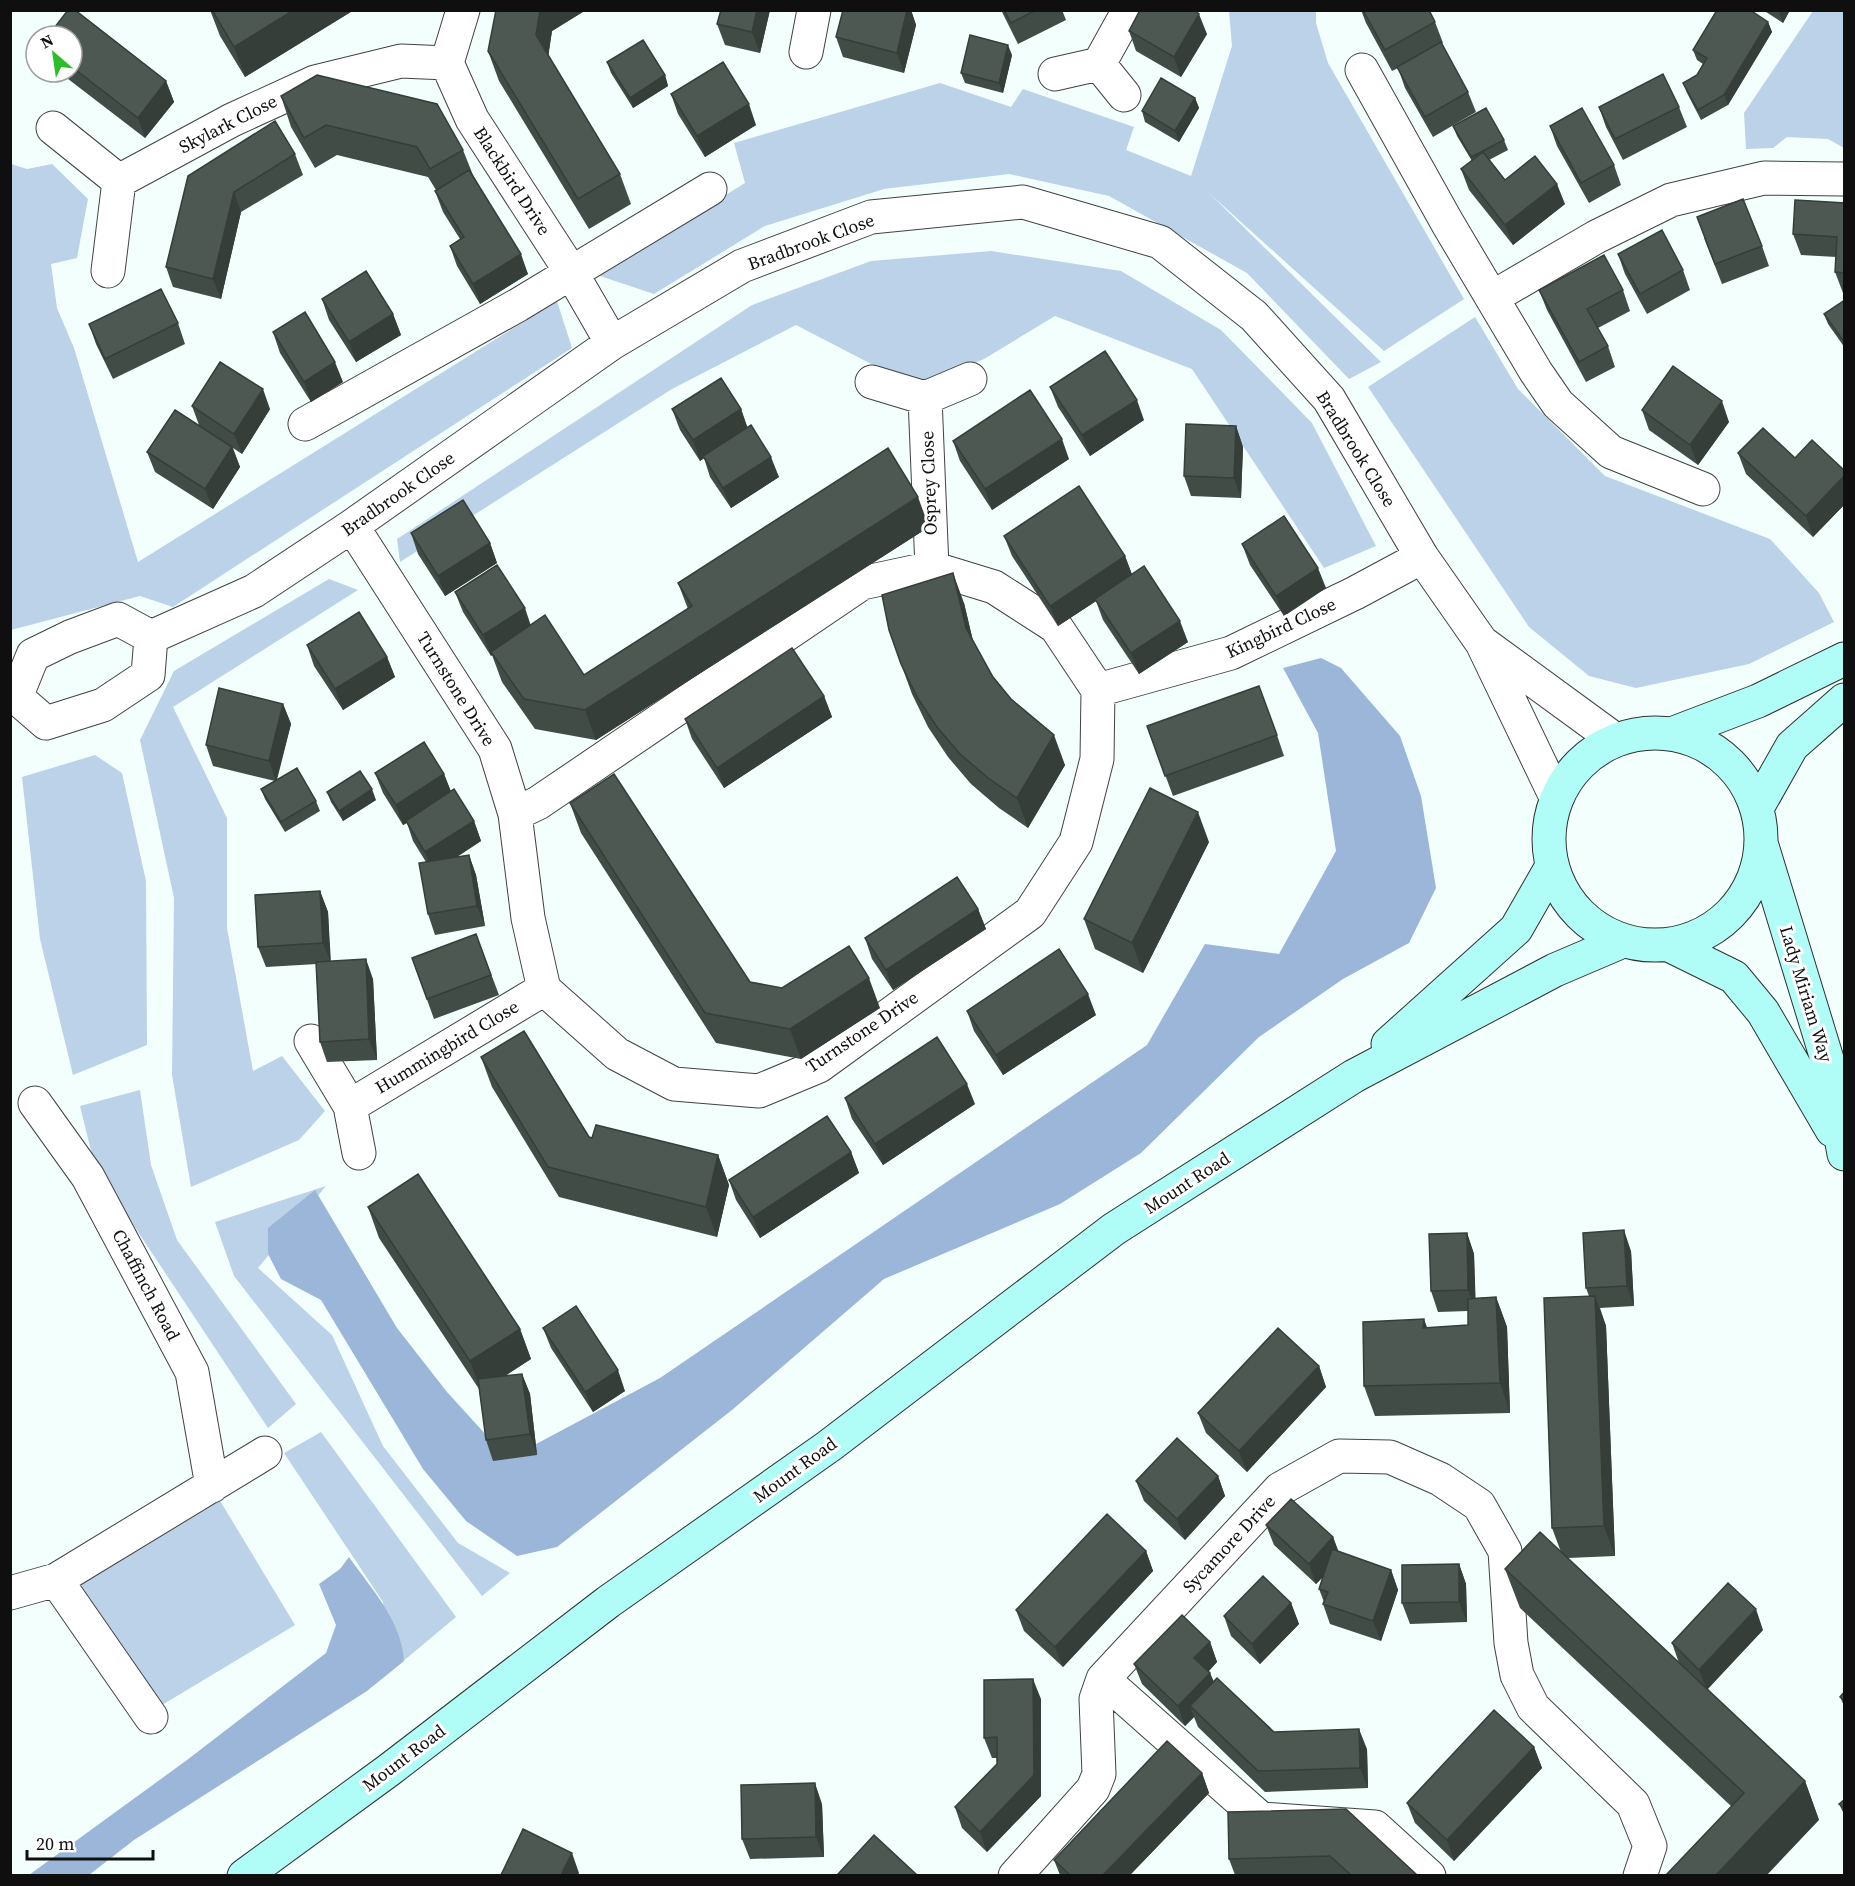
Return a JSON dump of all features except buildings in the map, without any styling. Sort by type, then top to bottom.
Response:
[{"type":"street","points":[[447,63],[463,10]]},
{"type":"street","points":[[806,52],[814,10]]},
{"type":"street","points":[[1055,74],[1099,64],[1129,10]]},
{"type":"street","name":"Skylark Close","points":[[119,181],[232,120],[315,82],[401,61],[447,63]]},
{"type":"street","name":"Blackbird Drive","points":[[447,63],[472,119],[572,272],[612,343]]},
{"type":"street","points":[[1099,64],[1124,95]]},
{"type":"street","points":[[1362,70],[1448,224],[1536,372],[1567,412],[1611,452],[1703,489]]},
{"type":"street","points":[[53,128],[119,181],[108,271]]},
{"type":"street","points":[[1492,297],[1596,237],[1671,200],[1764,178],[1845,179]]},
{"type":"street","points":[[305,424],[572,272],[710,189]]},
{"type":"street","name":"Bradbrook Close","points":[[151,637],[254,591],[352,526],[612,343],[742,266],[871,217],[1023,202],[1160,242],[1254,316],[1329,399],[1422,556],[1482,643],[1556,797]]},
{"type":"street","points":[[872,382],[925,398],[970,379]]},
{"type":"street","name":"Osprey Close","points":[[925,398],[932,568]]},
{"type":"street","name":"Turnstone Drive","points":[[352,526],[495,749],[515,814],[528,918],[544,989],[617,1054],[674,1084],[759,1091],[819,1066],[1030,913],[1076,842],[1097,759],[1098,690]]},
{"type":"street","name":"Kingbird Close","points":[[1098,690],[1231,653],[1355,593],[1422,556]]},
{"type":"street","points":[[515,814],[538,803],[862,583],[932,568],[994,587],[1056,627],[1098,690]]},
{"type":"street","points":[[118,619],[151,637],[148,675],[103,705],[46,723],[13,698],[33,655],[70,637],[118,619]]},
{"type":"street","name":"Bradbrook Close","points":[[1482,643],[1614,739]]},
{"type":"street","points":[[1674,733],[1758,701],[1845,659]]},
{"type":"street","points":[[1757,808],[1792,746],[1845,700]]},
{"type":"street","points":[[1644,732],[1674,733],[1711,747],[1740,773],[1757,808],[1762,846],[1756,874],[1742,900],[1722,922],[1697,937],[1669,945],[1646,945],[1623,941],[1591,926],[1566,900],[1551,868],[1547,832],[1556,797],[1576,766],[1590,753],[1614,739],[1644,732]]},
{"type":"street","name":"Lady Miriam Way","points":[[1762,846],[1827,1059],[1843,1150]]},
{"type":"street","name":"Mount Road","points":[[1354,1076],[1516,929],[1551,868]]},
{"type":"street","name":"Mount Road","points":[[244,1875],[389,1770],[608,1602],[829,1446],[1114,1229],[1354,1076],[1555,970],[1623,941]]},
{"type":"street","name":"Lady Miriam Way","points":[[1669,945],[1734,977],[1763,1012],[1843,1150]]},
{"type":"street","name":"Hummingbird Close","points":[[350,1106],[544,989]]},
{"type":"street","points":[[311,1041],[350,1106],[359,1153]]},
{"type":"street","name":"Chaffinch Road","points":[[35,1103],[88,1177],[192,1372],[212,1485]]},
{"type":"street","points":[[10,1593],[56,1580],[265,1453]]},
{"type":"street","name":"Sycamore Drive","points":[[1016,1875],[1093,1789],[1098,1774],[1096,1699],[1103,1679],[1280,1489],[1339,1456],[1390,1457],[1440,1479],[1479,1505],[1505,1551],[1511,1643],[1517,1676],[1533,1707],[1633,1804],[1650,1846],[1640,1875]]},
{"type":"street","points":[[56,1580],[151,1717]]},
{"type":"street","points":[[1103,1679],[1261,1819],[1375,1827],[1429,1875]]},
{"type":"shaded area","points":[[1316,10],[1316,23],[1328,63],[1464,299],[1384,351],[1209,193],[1381,362],[1349,379],[1247,273],[1109,196],[1009,174],[884,189],[765,226],[654,294],[597,275],[745,183],[734,143],[940,83],[1011,107],[1023,89],[1134,127],[1126,150],[1191,176],[1232,46],[1229,11]]},
{"type":"shaded area","points":[[1813,11],[1844,11],[1844,148],[1828,139],[1787,137],[1773,148],[1746,149],[1744,113]]},
{"type":"shaded area","points":[[11,164],[27,169],[52,164],[88,199],[77,258],[51,264],[57,308],[74,348],[138,562],[557,301],[572,348],[173,607],[140,596],[11,630]]},
{"type":"shaded area","points":[[991,251],[1121,271],[1221,330],[1312,423],[1376,546],[1324,568],[1192,369],[1055,316],[984,359],[927,383],[877,367],[796,325],[672,389],[400,562],[397,539],[752,305],[871,261]]},
{"type":"shaded area","points":[[1475,317],[1518,389],[1605,476],[1770,539],[1819,593],[1834,622],[1749,664],[1636,688],[1589,676],[1529,627],[1368,387]]},
{"type":"shaded area","points":[[329,579],[358,590],[173,707],[227,818],[227,928],[253,1071],[282,1056],[325,1111],[299,1140],[191,1187],[172,1075],[174,898],[140,740],[174,671]]},
{"type":"shaded area","points":[[1321,658],[1341,668],[1400,736],[1421,796],[1436,888],[1409,943],[1343,979],[1259,1037],[1141,1153],[1060,1204],[884,1279],[732,1410],[557,1547],[517,1556],[466,1521],[423,1469],[321,1300],[281,1279],[268,1254],[268,1228],[315,1190],[397,1328],[447,1392],[508,1459],[660,1378],[1147,1045],[1205,944],[1279,954],[1336,851],[1318,733],[1283,668]]},
{"type":"shaded area","points":[[95,755],[122,773],[146,881],[147,1045],[73,1075],[40,939],[22,777]]},
{"type":"shaded area","points":[[140,1090],[151,1165],[177,1240],[296,1404],[268,1428],[95,1167],[80,1106]]},
{"type":"shaded area","points":[[326,1186],[258,1268],[332,1335],[383,1446],[458,1543],[510,1573],[482,1596],[234,1276],[215,1222]]},
{"type":"shaded area","points":[[321,1432],[456,1617],[389,1673],[383,1602],[284,1453]]},
{"type":"shaded area","points":[[219,1499],[295,1625],[152,1711],[76,1585]]},
{"type":"shaded area","points":[[349,1557],[391,1619],[402,1646],[404,1661],[367,1691],[134,1840],[89,1875],[29,1875],[187,1760],[326,1653],[336,1625],[319,1584],[340,1569]]}]
